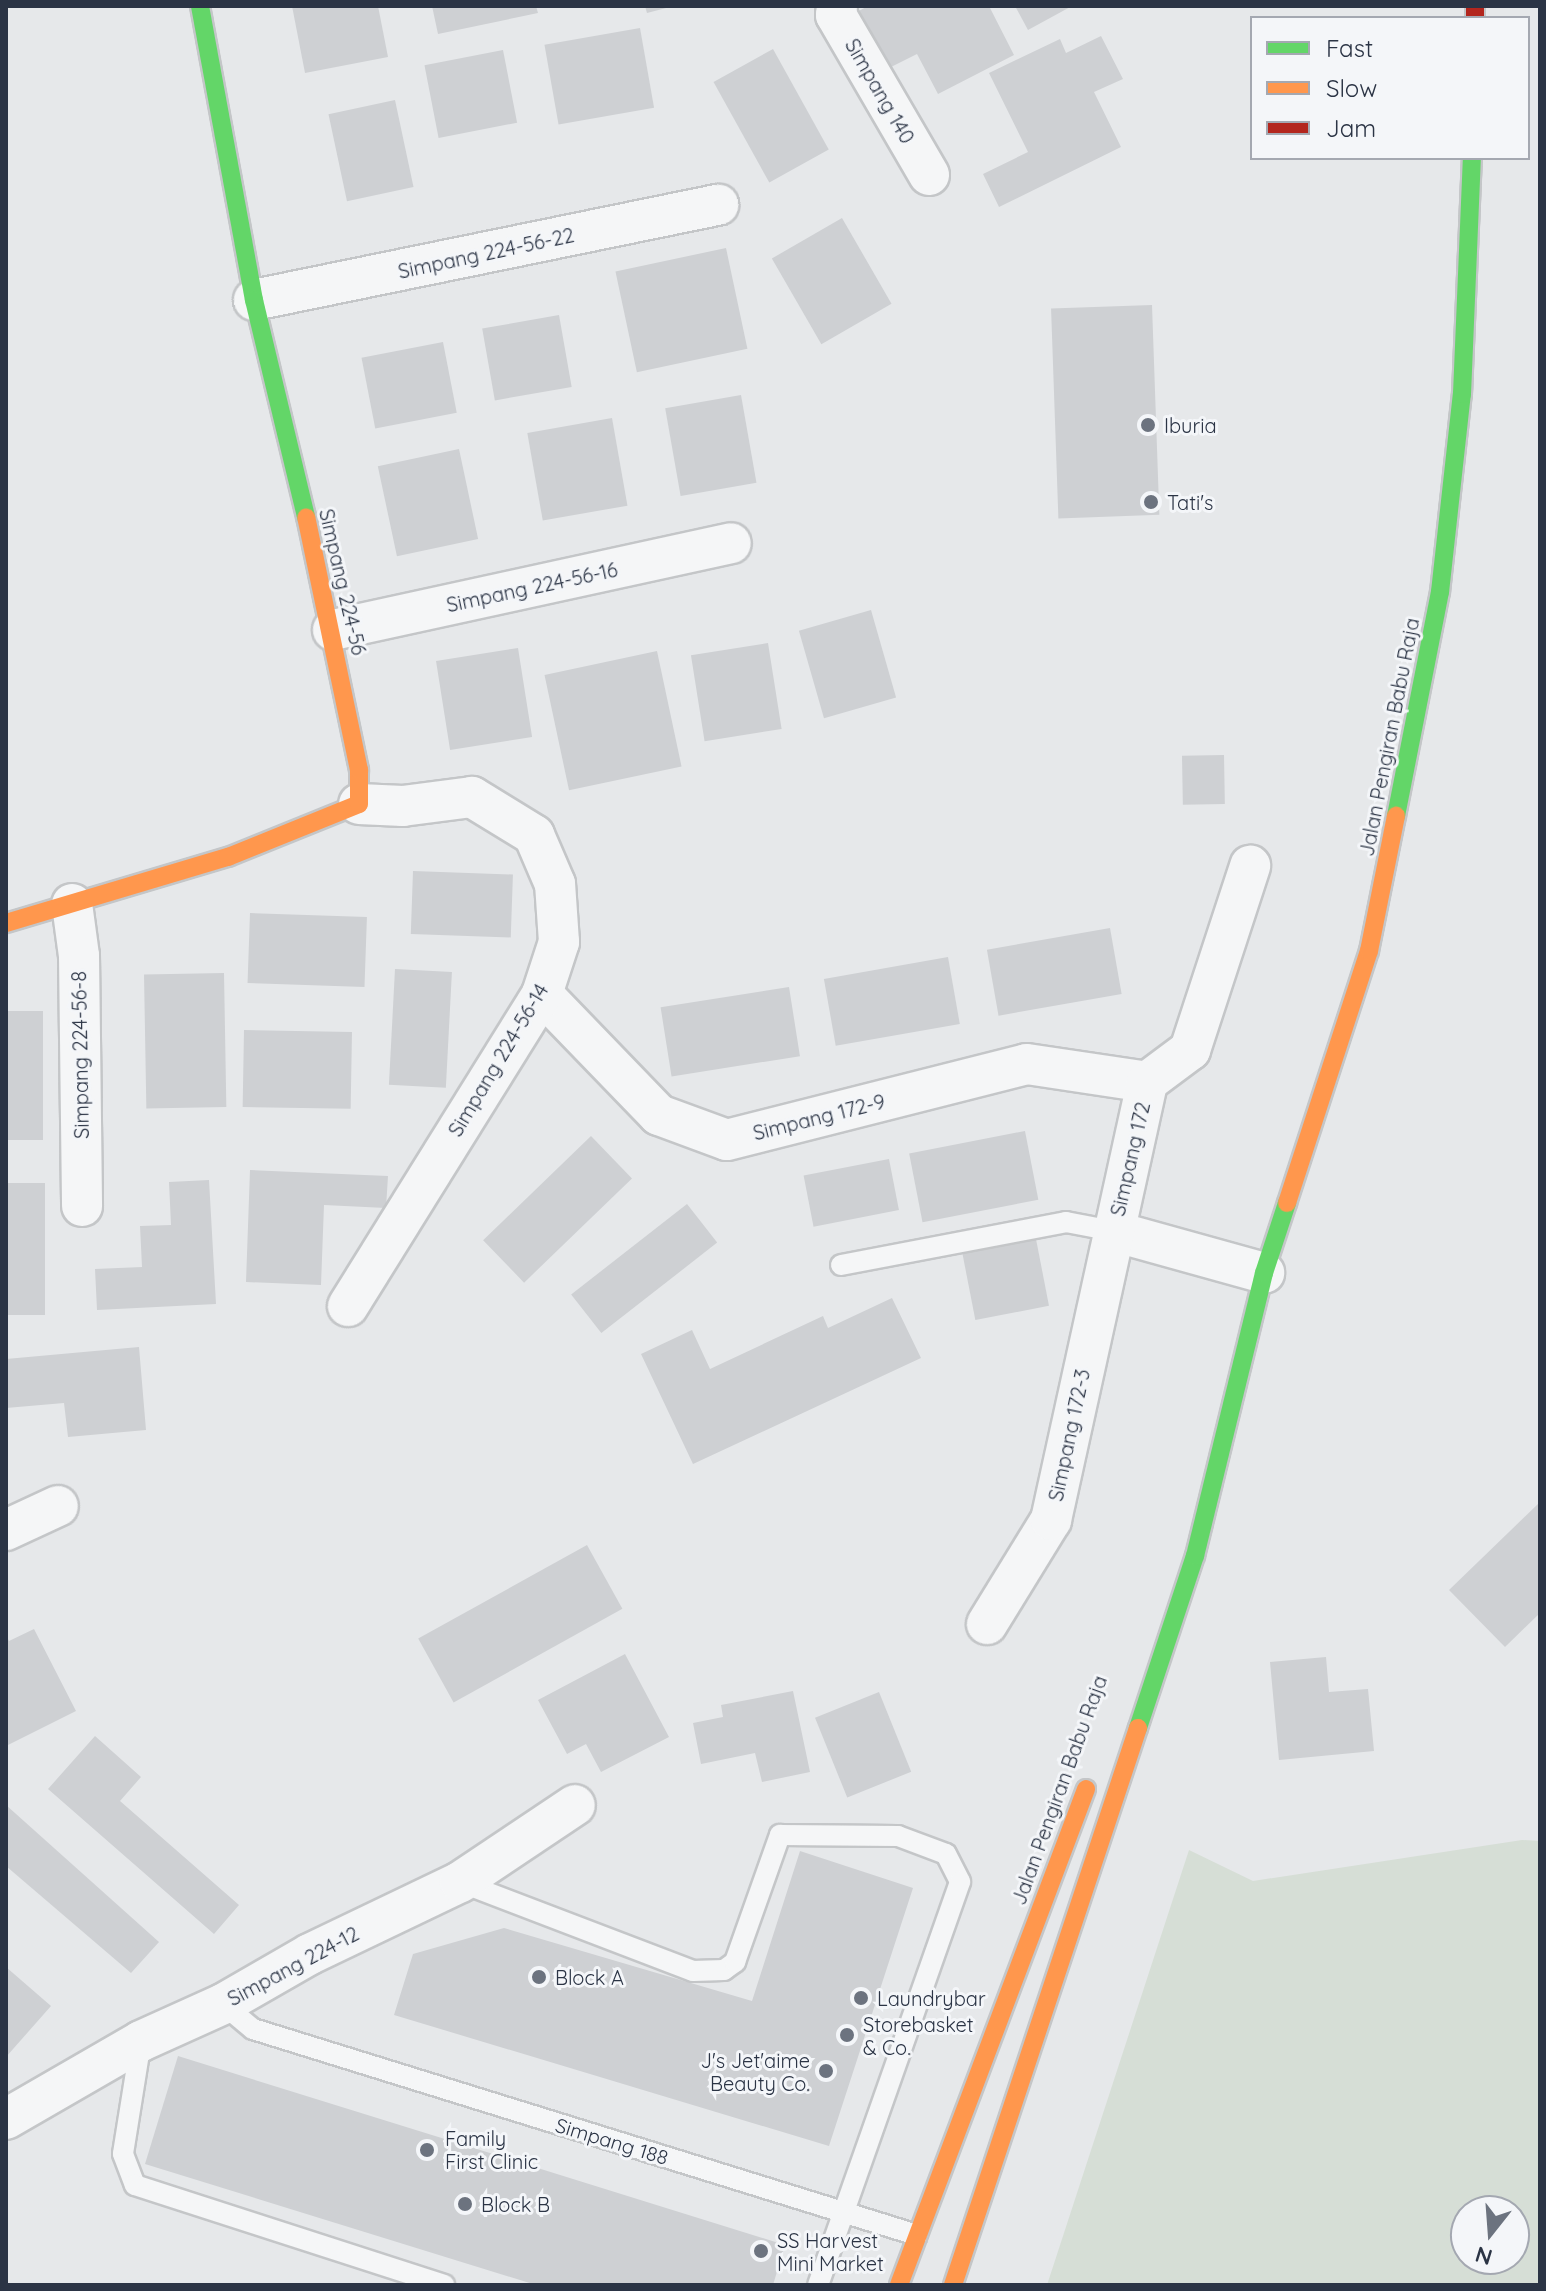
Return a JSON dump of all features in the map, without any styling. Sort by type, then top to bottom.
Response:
[{"type":"main road","name":"Simpang 224-56","points":[[200,6],[254,300],[333,630],[359,770],[359,804]]},
{"type":"main road","name":"Jalan Pengiran Babu Raja","points":[[1199,1456],[1259,1290],[1369,951],[1440,592],[1462,394],[1472,160]]},
{"type":"main road","points":[[6,923],[228,857],[359,804]]},
{"type":"main road","name":"Jalan Pengiran Babu Raja","points":[[953,2285],[1195,1556],[1259,1290]]},
{"type":"main road","name":"Jalan Pengiran Babu Raja","points":[[899,2285],[1095,1762]]},
{"type":"street","name":"Simpang 140","points":[[837,6],[836,15],[929,175]]},
{"type":"street","name":"Simpang 224-56-22","points":[[254,300],[718,205]]},
{"type":"street","name":"Simpang 224-56-16","points":[[333,630],[731,543]]},
{"type":"street","name":"Simpang 224-56-14","points":[[348,1306],[542,994],[559,942],[555,884],[534,835],[472,797],[403,806],[359,804]]},
{"type":"street","name":"Simpang 172","points":[[1250,866],[1190,1050],[1147,1082],[1113,1231],[1259,1290]]},
{"type":"street","name":"Simpang 224-56-8","points":[[72,904],[79,956],[82,1206]]},
{"type":"street","name":"Simpang 172-9","points":[[542,994],[659,1115],[727,1140],[1027,1064],[1147,1082]]},
{"type":"street","name":"Simpang 172-3","points":[[987,1624],[1051,1520],[1113,1231]]},
{"type":"street","points":[[6,1530],[58,1506]]},
{"type":"street","name":"Simpang 224-12","points":[[6,2119],[141,2041],[223,2004],[310,1954],[460,1882],[575,1805]]},
{"type":"lane","points":[[841,1265],[1066,1222],[1113,1231]]},
{"type":"lane","points":[[460,1882],[693,1971],[724,1970],[735,1962],[780,1835],[898,1836],[946,1854],[960,1882],[818,2285]]},
{"type":"lane","name":"Simpang 188","points":[[223,2004],[253,2029],[917,2235]]},
{"type":"lane","points":[[141,2041],[123,2154],[135,2185],[444,2285]]},
{"type":"shaded area","points":[[1522,1840],[1540,1841],[1540,2285],[1047,2285],[1189,1850],[1253,1881]]},
{"type":"building","points":[[292,6],[378,6],[388,57],[305,73]]},
{"type":"building","points":[[432,6],[536,6],[538,13],[438,34]]},
{"type":"building","points":[[645,6],[670,6],[670,7],[647,13]]},
{"type":"building","points":[[868,6],[989,6],[1014,55],[938,94],[917,54],[885,70],[855,13]]},
{"type":"building","points":[[1015,6],[1072,6],[1028,30]]},
{"type":"building","points":[[640,28],[654,108],[559,125],[544,45]]},
{"type":"building","points":[[1101,36],[1123,79],[1094,92],[1121,147],[999,207],[983,174],[1028,152],[989,73],[1060,39],[1066,53]]},
{"type":"building","points":[[773,49],[829,150],[769,183],[714,82]]},
{"type":"building","points":[[503,50],[517,123],[439,138],[424,65]]},
{"type":"building","points":[[395,100],[414,187],[347,201],[328,114]]},
{"type":"building","points":[[842,218],[892,304],[821,344],[772,258]]},
{"type":"building","points":[[726,248],[747,349],[637,372],[615,271]]},
{"type":"building","points":[[1152,305],[1159,515],[1058,518],[1051,309]]},
{"type":"building","points":[[559,315],[572,387],[495,400],[482,329]]},
{"type":"building","points":[[443,342],[457,413],[375,429],[362,358]]},
{"type":"building","points":[[741,395],[756,483],[681,496],[665,408]]},
{"type":"building","points":[[612,418],[627,506],[543,521],[527,433]]},
{"type":"building","points":[[459,449],[478,539],[397,556],[378,466]]},
{"type":"building","points":[[871,610],[896,697],[824,718],[799,631]]},
{"type":"building","points":[[768,643],[782,729],[705,741],[691,655]]},
{"type":"building","points":[[518,648],[532,737],[450,750],[436,661]]},
{"type":"building","points":[[657,651],[682,766],[569,790],[545,675]]},
{"type":"building","points":[[1224,755],[1225,804],[1183,805],[1182,756]]},
{"type":"building","points":[[413,871],[513,874],[511,937],[411,934]]},
{"type":"building","points":[[250,913],[367,917],[364,987],[248,983]]},
{"type":"building","points":[[1110,928],[1122,994],[999,1016],[987,950]]},
{"type":"building","points":[[948,957],[960,1024],[836,1046],[824,979]]},
{"type":"building","points":[[395,969],[452,972],[446,1088],[389,1085]]},
{"type":"building","points":[[224,973],[226,1107],[146,1108],[144,974]]},
{"type":"building","points":[[789,987],[800,1056],[672,1076],[661,1007]]},
{"type":"building","points":[[6,1011],[43,1011],[43,1140],[6,1140]]},
{"type":"building","points":[[244,1030],[352,1032],[351,1109],[243,1107]]},
{"type":"building","points":[[1025,1131],[1038,1200],[923,1222],[909,1154]]},
{"type":"building","points":[[591,1136],[632,1178],[524,1283],[483,1240]]},
{"type":"building","points":[[889,1159],[899,1210],[814,1227],[804,1176]]},
{"type":"building","points":[[250,1170],[388,1176],[386,1208],[324,1205],[321,1285],[246,1282]]},
{"type":"building","points":[[209,1180],[216,1304],[97,1310],[95,1269],[142,1267],[140,1226],[171,1225],[169,1182]]},
{"type":"building","points":[[6,1183],[45,1183],[45,1315],[6,1315]]},
{"type":"building","points":[[687,1204],[717,1243],[601,1333],[571,1295]]},
{"type":"building","points":[[1036,1239],[1049,1306],[975,1320],[962,1253]]},
{"type":"building","points":[[892,1298],[921,1358],[693,1464],[641,1354],[692,1330],[710,1369],[823,1316],[828,1328]]},
{"type":"building","points":[[139,1347],[146,1430],[68,1437],[64,1403],[6,1408],[6,1359]]},
{"type":"building","points":[[1540,1502],[1540,1613],[1505,1647],[1449,1590]]},
{"type":"building","points":[[587,1545],[622,1609],[454,1702],[418,1639]]},
{"type":"building","points":[[34,1629],[76,1711],[6,1746],[6,1635],[9,1641]]},
{"type":"building","points":[[625,1654],[669,1737],[601,1772],[586,1744],[567,1754],[538,1700]]},
{"type":"building","points":[[1326,1657],[1329,1692],[1368,1689],[1374,1751],[1279,1760],[1270,1662]]},
{"type":"building","points":[[793,1691],[810,1772],[762,1782],[755,1753],[701,1764],[693,1723],[723,1717],[721,1705]]},
{"type":"building","points":[[879,1692],[911,1772],[847,1798],[815,1718]]},
{"type":"building","points":[[95,1736],[141,1777],[120,1801],[239,1905],[214,1934],[48,1789]]},
{"type":"building","points":[[6,1805],[159,1942],[131,1973],[6,1866]]},
{"type":"building","name":"Block A","points":[[800,1851],[913,1888],[829,2146],[394,2015],[413,1954],[504,1928],[752,2001]]},
{"type":"building","points":[[6,1967],[51,2006],[6,2057]]},
{"type":"building","name":"Block B","points":[[178,2056],[785,2245],[773,2285],[536,2285],[145,2164]]},
{"type":"traffic: fast","points":[[200,6],[254,300],[306,517]]},
{"type":"traffic: fast","points":[[1396,816],[1440,592],[1462,394],[1472,160]]},
{"type":"traffic: fast","points":[[1138,1728],[1195,1556],[1264,1273],[1287,1203]]},
{"type":"traffic: slow","points":[[6,923],[228,857],[359,804],[359,770],[306,517]]},
{"type":"traffic: slow","points":[[1287,1203],[1369,951],[1396,816]]},
{"type":"traffic: slow","points":[[953,2285],[1138,1728]]},
{"type":"traffic: slow","points":[[899,2285],[1086,1789]]},
{"type":"traffic: jam","points":[[1475,6],[1475,16]]},
{"type":"place","name":"Iburia","points":[[1148,425]]},
{"type":"place","name":"Tati's","points":[[1151,502]]},
{"type":"place","name":"Block A","points":[[539,1977]]},
{"type":"place","name":"Laundrybar","points":[[861,1998]]},
{"type":"place","name":"Storebasket & Co.","points":[[847,2035]]},
{"type":"place","name":"J's Jet'aime Beauty Co.","points":[[826,2071]]},
{"type":"place","name":"Family First Clinic","points":[[427,2150]]},
{"type":"place","name":"Block B","points":[[465,2204]]},
{"type":"place","name":"SS Harvest Mini Market","points":[[761,2251]]}]
